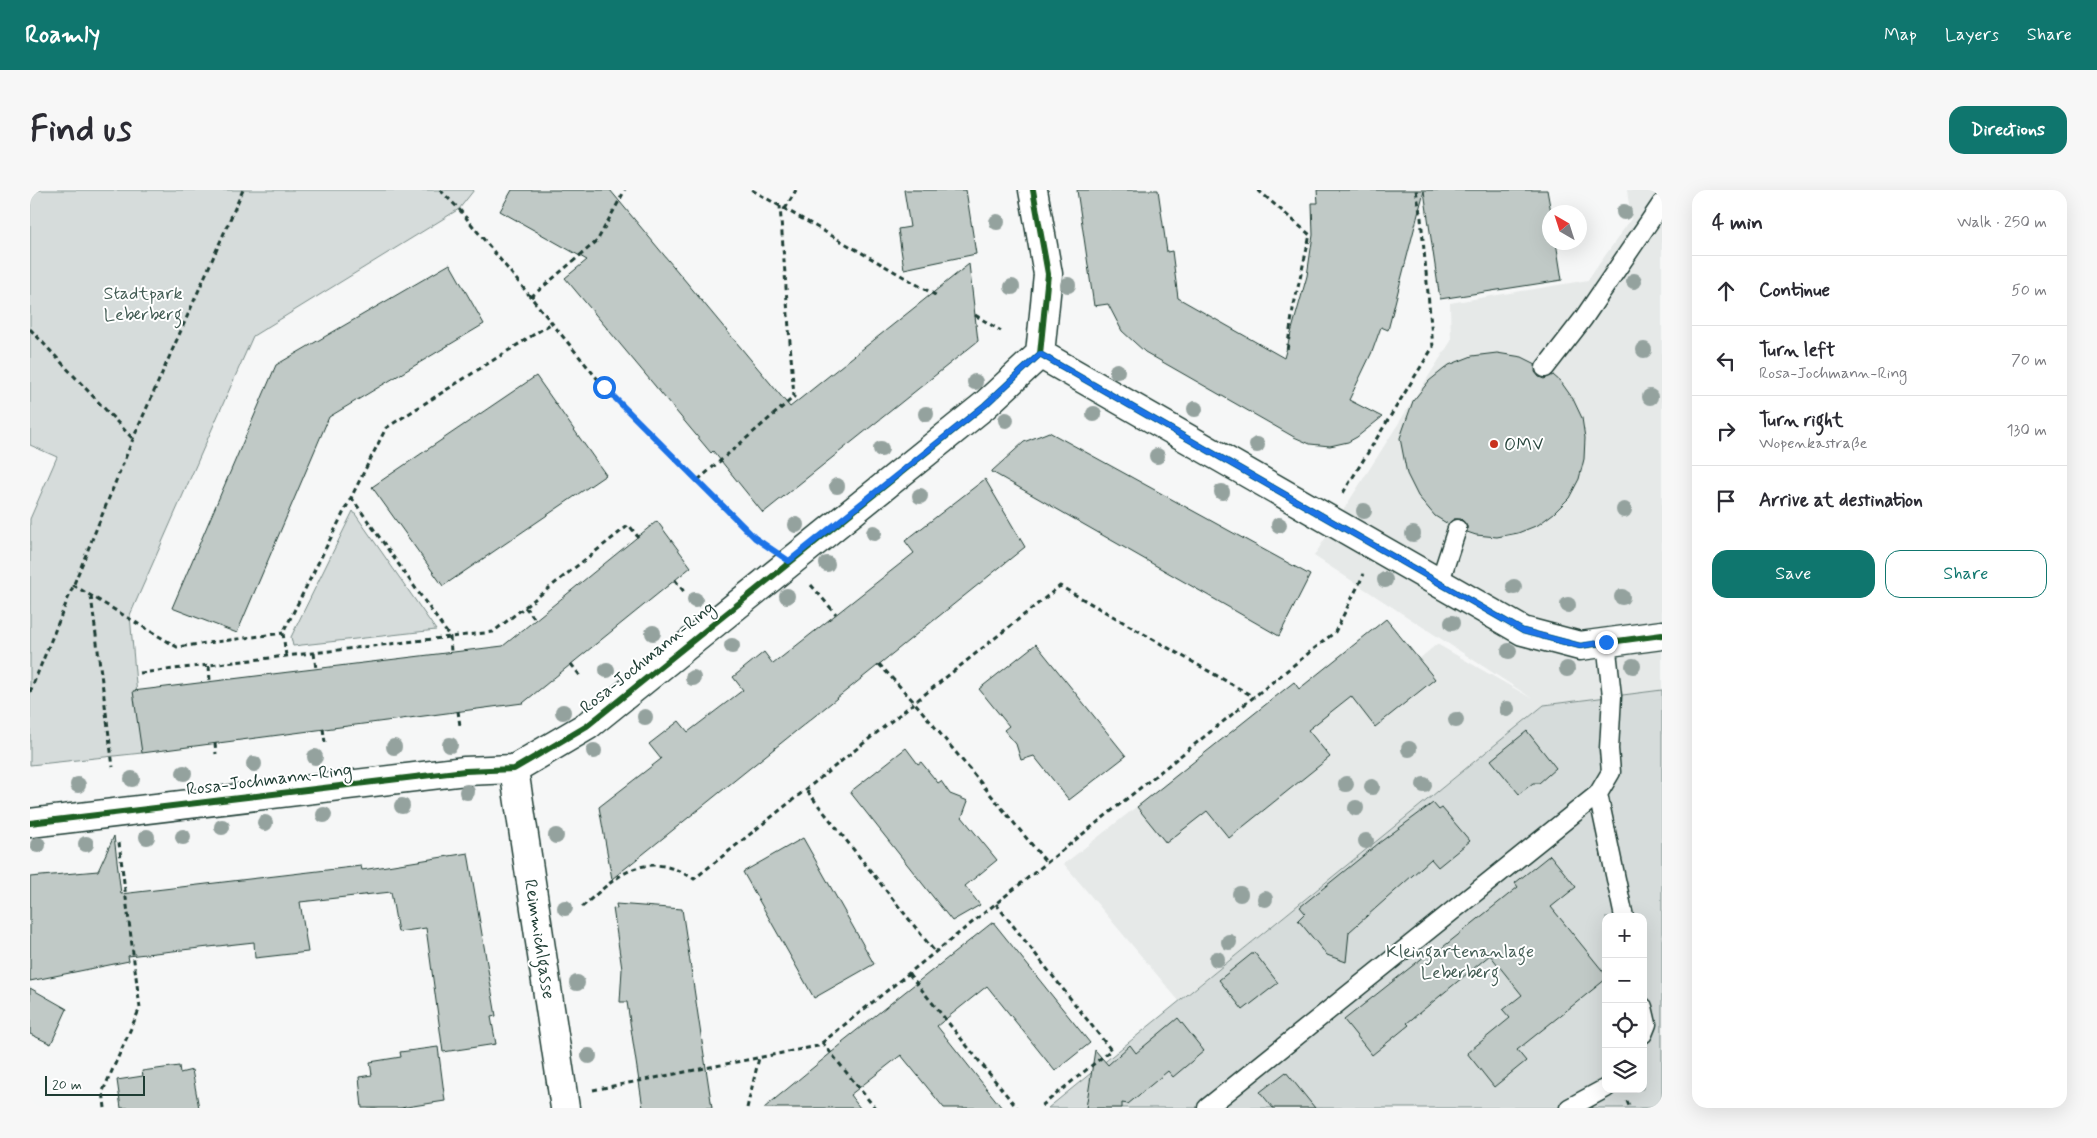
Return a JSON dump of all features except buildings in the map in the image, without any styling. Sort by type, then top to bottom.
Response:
[{"type":"street","points":[[1033,190],[1048,274],[1040,354],[1523,631],[1580,646],[1662,635]]},
{"type":"street","name":"Rosa-Jochmann-Ring","points":[[30,823],[465,771],[514,770],[588,726],[789,561],[985,405],[1040,354]]},
{"type":"street","name":"Reimmichlgasse","points":[[514,770],[564,1102]]},
{"type":"lane","points":[[1545,368],[1583,319],[1662,203]]},
{"type":"lane","points":[[1439,584],[1457,529]]},
{"type":"lane","points":[[1207,1108],[1598,794],[1611,772],[1609,749],[1612,696],[1606,642]]},
{"type":"lane","points":[[1598,794],[1623,913]]},
{"type":"lane","points":[[1569,1108],[1602,1090]]},
{"type":"path","points":[[30,692],[133,439],[243,190]]},
{"type":"path","points":[[440,190],[459,210],[604,387],[755,538],[789,561],[836,614]]},
{"type":"path","points":[[531,297],[597,241],[625,190]]},
{"type":"path","points":[[752,190],[937,296]]},
{"type":"path","points":[[785,209],[796,190]]},
{"type":"path","points":[[1258,190],[1310,236],[1293,309],[1286,351]]},
{"type":"path","points":[[1328,520],[1432,347],[1421,218],[1416,190]]},
{"type":"path","points":[[698,480],[794,397],[780,206]]},
{"type":"path","points":[[975,315],[1001,331]]},
{"type":"path","points":[[286,656],[284,633],[386,428],[552,323]]},
{"type":"path","points":[[30,329],[133,439]]},
{"type":"path","points":[[351,497],[450,637],[451,652]]},
{"type":"path","points":[[140,673],[493,632],[629,525],[638,537]]},
{"type":"path","points":[[564,1102],[818,1046],[1335,632],[1377,548]]},
{"type":"path","points":[[675,580],[684,593]]},
{"type":"path","points":[[73,585],[177,647],[284,633]]},
{"type":"path","points":[[582,907],[618,876],[627,871],[645,866],[662,865],[694,879],[807,791],[1060,586],[1254,697]]},
{"type":"path","points":[[91,596],[113,767]]},
{"type":"path","points":[[525,607],[535,620]]},
{"type":"path","points":[[314,653],[316,669]]},
{"type":"path","points":[[571,664],[582,678]]},
{"type":"path","points":[[879,664],[915,703],[1047,863]]},
{"type":"path","points":[[209,666],[210,681]]},
{"type":"path","points":[[458,711],[460,726]]},
{"type":"path","points":[[322,729],[325,742]]},
{"type":"path","points":[[215,743],[216,754]]},
{"type":"path","points":[[807,791],[935,952]]},
{"type":"path","points":[[105,1108],[102,1092],[140,1008],[116,812]]},
{"type":"path","points":[[996,904],[1112,1050],[1039,1108]]},
{"type":"path","points":[[909,974],[1017,1108]]},
{"type":"path","points":[[822,1042],[875,1108]]},
{"type":"path","points":[[747,1108],[759,1058]]},
{"type":"shaded area","points":[[1627,190],[1662,190],[1662,690],[1544,705],[1179,1001],[1064,864],[1294,682],[1299,688],[1386,619],[1419,659],[1437,644],[1533,699],[1314,556],[1451,341],[1450,303],[1588,280],[1631,219]]},
{"type":"green space","name":"Stadtpark Leberberg","points":[[30,190],[474,190],[459,209],[253,336],[130,615],[142,753],[30,765],[30,519],[57,457],[30,445]]},
{"type":"green space","points":[[353,511],[436,630],[293,646],[291,637]]},
{"type":"green space","name":"Kleingartenanlage Leberberg","points":[[1662,690],[1662,1108],[1048,1108],[1544,705]]},
{"type":"cycle path","points":[[30,823],[465,771],[514,769],[587,726],[985,405],[1040,354],[1048,274],[1033,190]]},
{"type":"cycle path","points":[[1040,354],[1523,631],[1580,646],[1662,635]]},
{"type":"place","name":"OMV","points":[[1494,444]]},
{"type":"route","points":[[604,387],[755,538],[789,561],[985,405],[1040,354],[1523,631],[1580,646],[1606,642]]}]
